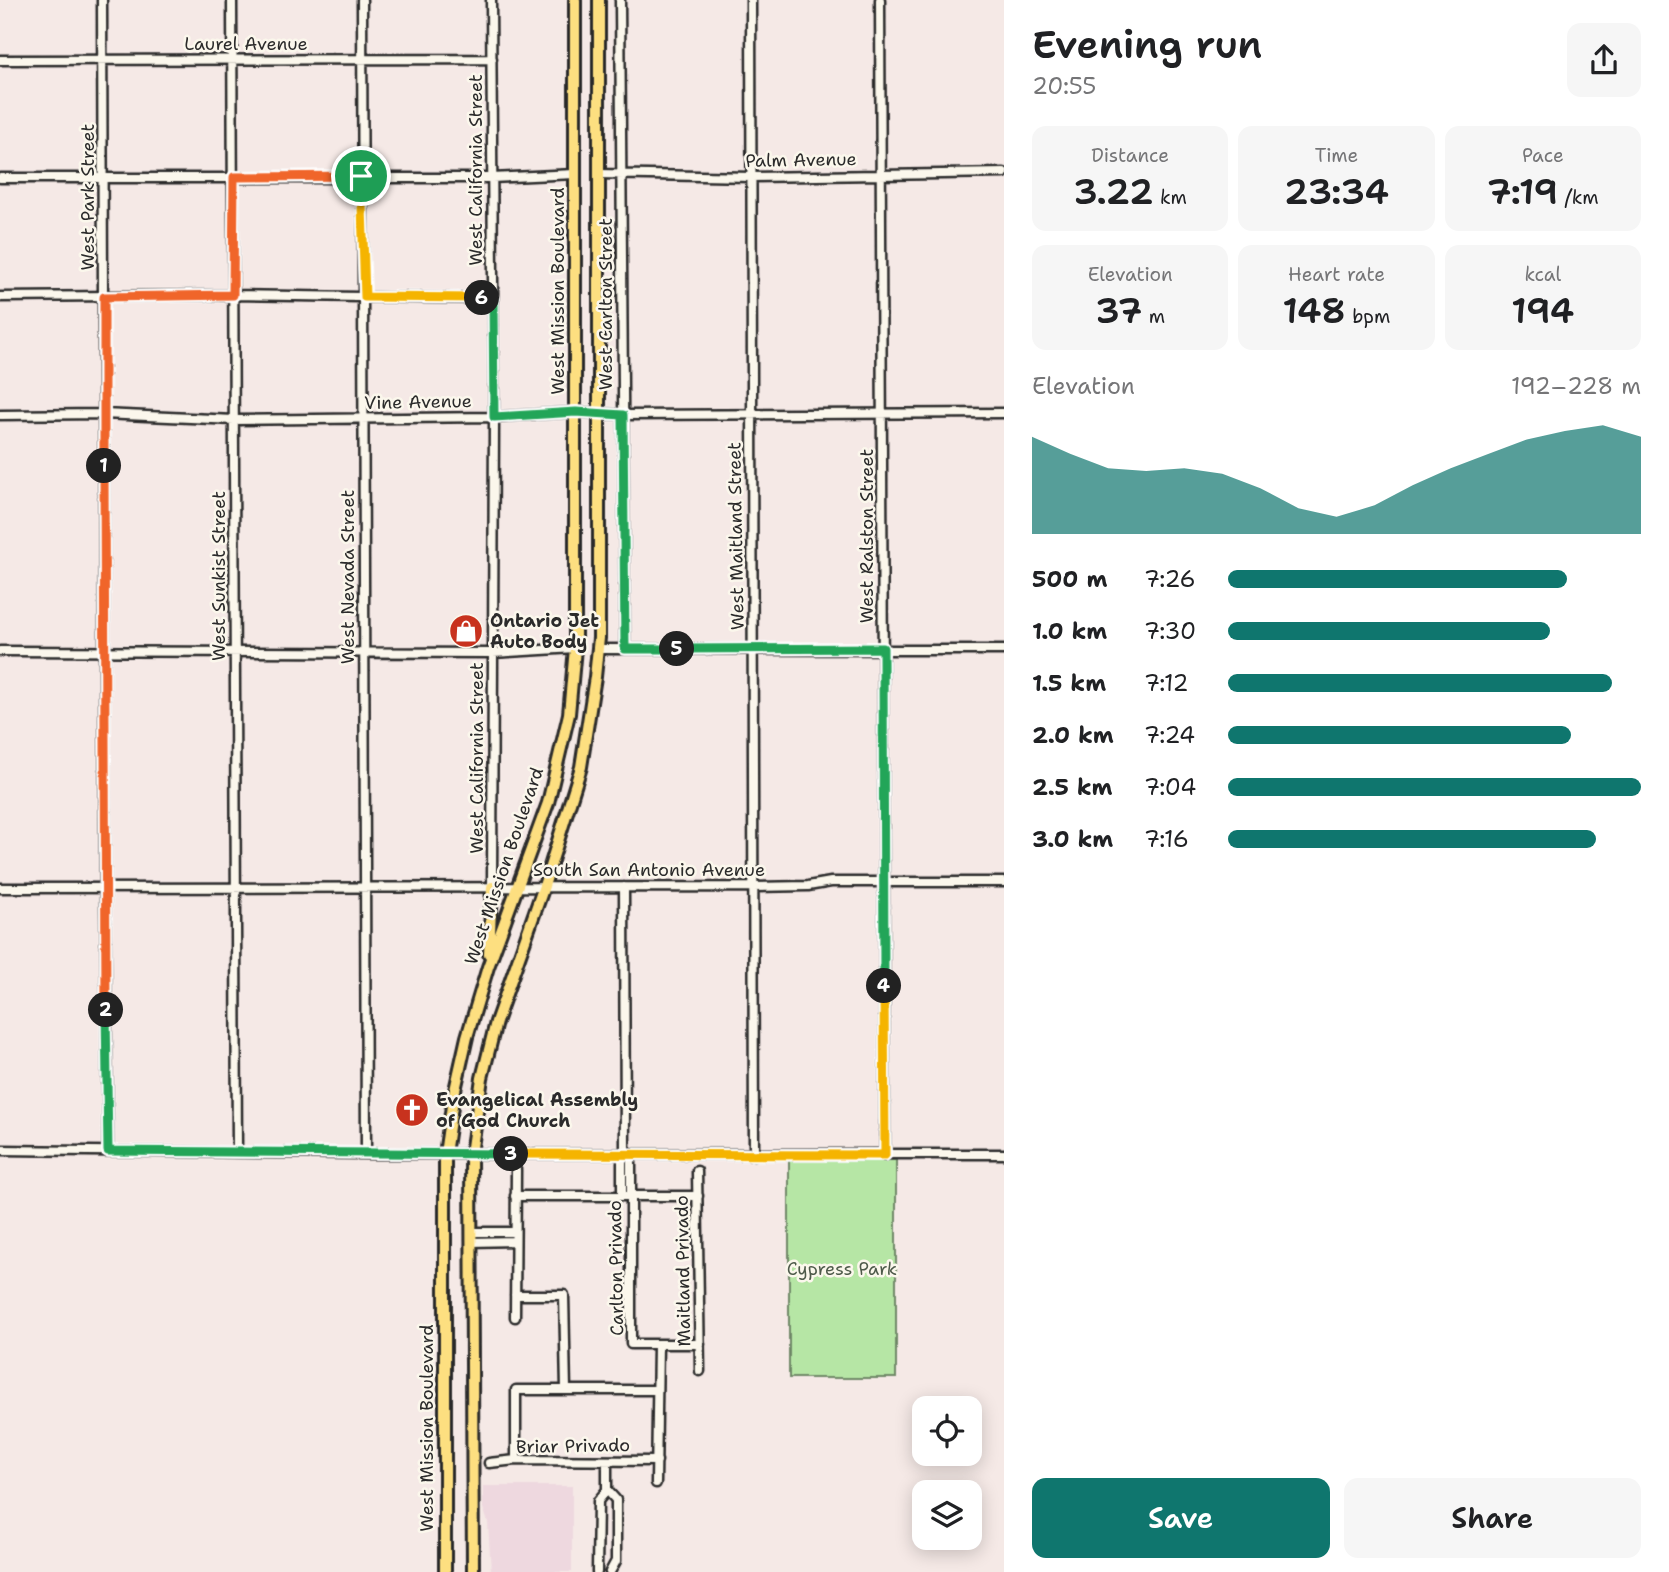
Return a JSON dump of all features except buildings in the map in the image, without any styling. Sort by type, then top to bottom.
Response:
[{"type":"main road","name":"West Mission Boulevard","points":[[445,1572],[445,1154],[453,1099],[467,1037],[488,967],[548,803],[569,714],[575,648],[575,0]]},
{"type":"main road","points":[[473,1572],[471,1154],[482,1078],[496,1021],[544,886],[581,767],[598,649],[599,0]]},
{"type":"main road","points":[[488,967],[492,887]]},
{"type":"street","name":"West Park Street","points":[[102,0],[108,1151]]},
{"type":"street","name":"West Sunkist Street","points":[[232,0],[237,1152]]},
{"type":"street","name":"West Nevada Street","points":[[362,0],[366,1154]]},
{"type":"street","name":"West California Street","points":[[491,0],[494,417],[492,887]]},
{"type":"street","name":"West Carlton Street","points":[[620,0],[625,649]]},
{"type":"street","name":"West Maitland Street","points":[[751,0],[754,1155]]},
{"type":"street","name":"West Ralston Street","points":[[880,0],[885,1155]]},
{"type":"street","name":"Laurel Avenue","points":[[0,60],[492,59]]},
{"type":"street","name":"Palm Avenue","points":[[598,174],[751,177],[1004,173]]},
{"type":"street","points":[[0,178],[492,178],[575,174]]},
{"type":"street","points":[[0,297],[233,295],[493,299]]},
{"type":"street","name":"Vine Avenue","points":[[0,415],[103,414],[234,420],[494,417],[576,412],[623,415],[1004,413]]},
{"type":"street","points":[[0,651],[493,653],[575,648]]},
{"type":"street","points":[[598,649],[1004,650]]},
{"type":"street","name":"South San Antonio Avenue","points":[[0,888],[752,887],[883,882],[1004,882]]},
{"type":"street","points":[[624,887],[626,1153]]},
{"type":"street","points":[[0,1150],[366,1154],[1004,1154]]},
{"type":"street","name":"Carlton Privado","points":[[626,1153],[631,1344],[658,1343]]},
{"type":"street","points":[[515,1317],[516,1170]]},
{"type":"street","name":"Maitland Privado","points":[[697,1171],[700,1371]]},
{"type":"street","points":[[515,1196],[698,1196]]},
{"type":"street","points":[[471,1237],[515,1236]]},
{"type":"street","points":[[515,1296],[564,1295],[566,1390]]},
{"type":"street","points":[[656,1483],[658,1343],[700,1344]]},
{"type":"street","points":[[516,1460],[516,1390],[657,1390]]},
{"type":"street","name":"Briar Privado","points":[[489,1463],[516,1460],[657,1461]]},
{"type":"street","points":[[607,1461],[607,1490],[616,1500],[616,1561],[610,1572]]},
{"type":"street","points":[[597,1572],[597,1501],[607,1490]]},
{"type":"street","points":[[597,1539],[616,1539]]},
{"type":"shaded area","points":[[483,1486],[572,1486],[572,1572],[491,1572]]},
{"type":"green space","name":"Cypress Park","points":[[789,1160],[896,1160],[896,1378],[789,1378]]},
{"type":"place","name":"Ontario Jet Auto Body","points":[[466,631]]},
{"type":"place","name":"Evangelical Assembly of God Church","points":[[412,1110]]},
{"type":"route","points":[[361,176],[365,297],[493,299],[494,417],[576,412],[623,415],[625,649],[883,648],[885,1155],[108,1151],[104,297],[233,295],[234,177],[361,176]]}]
